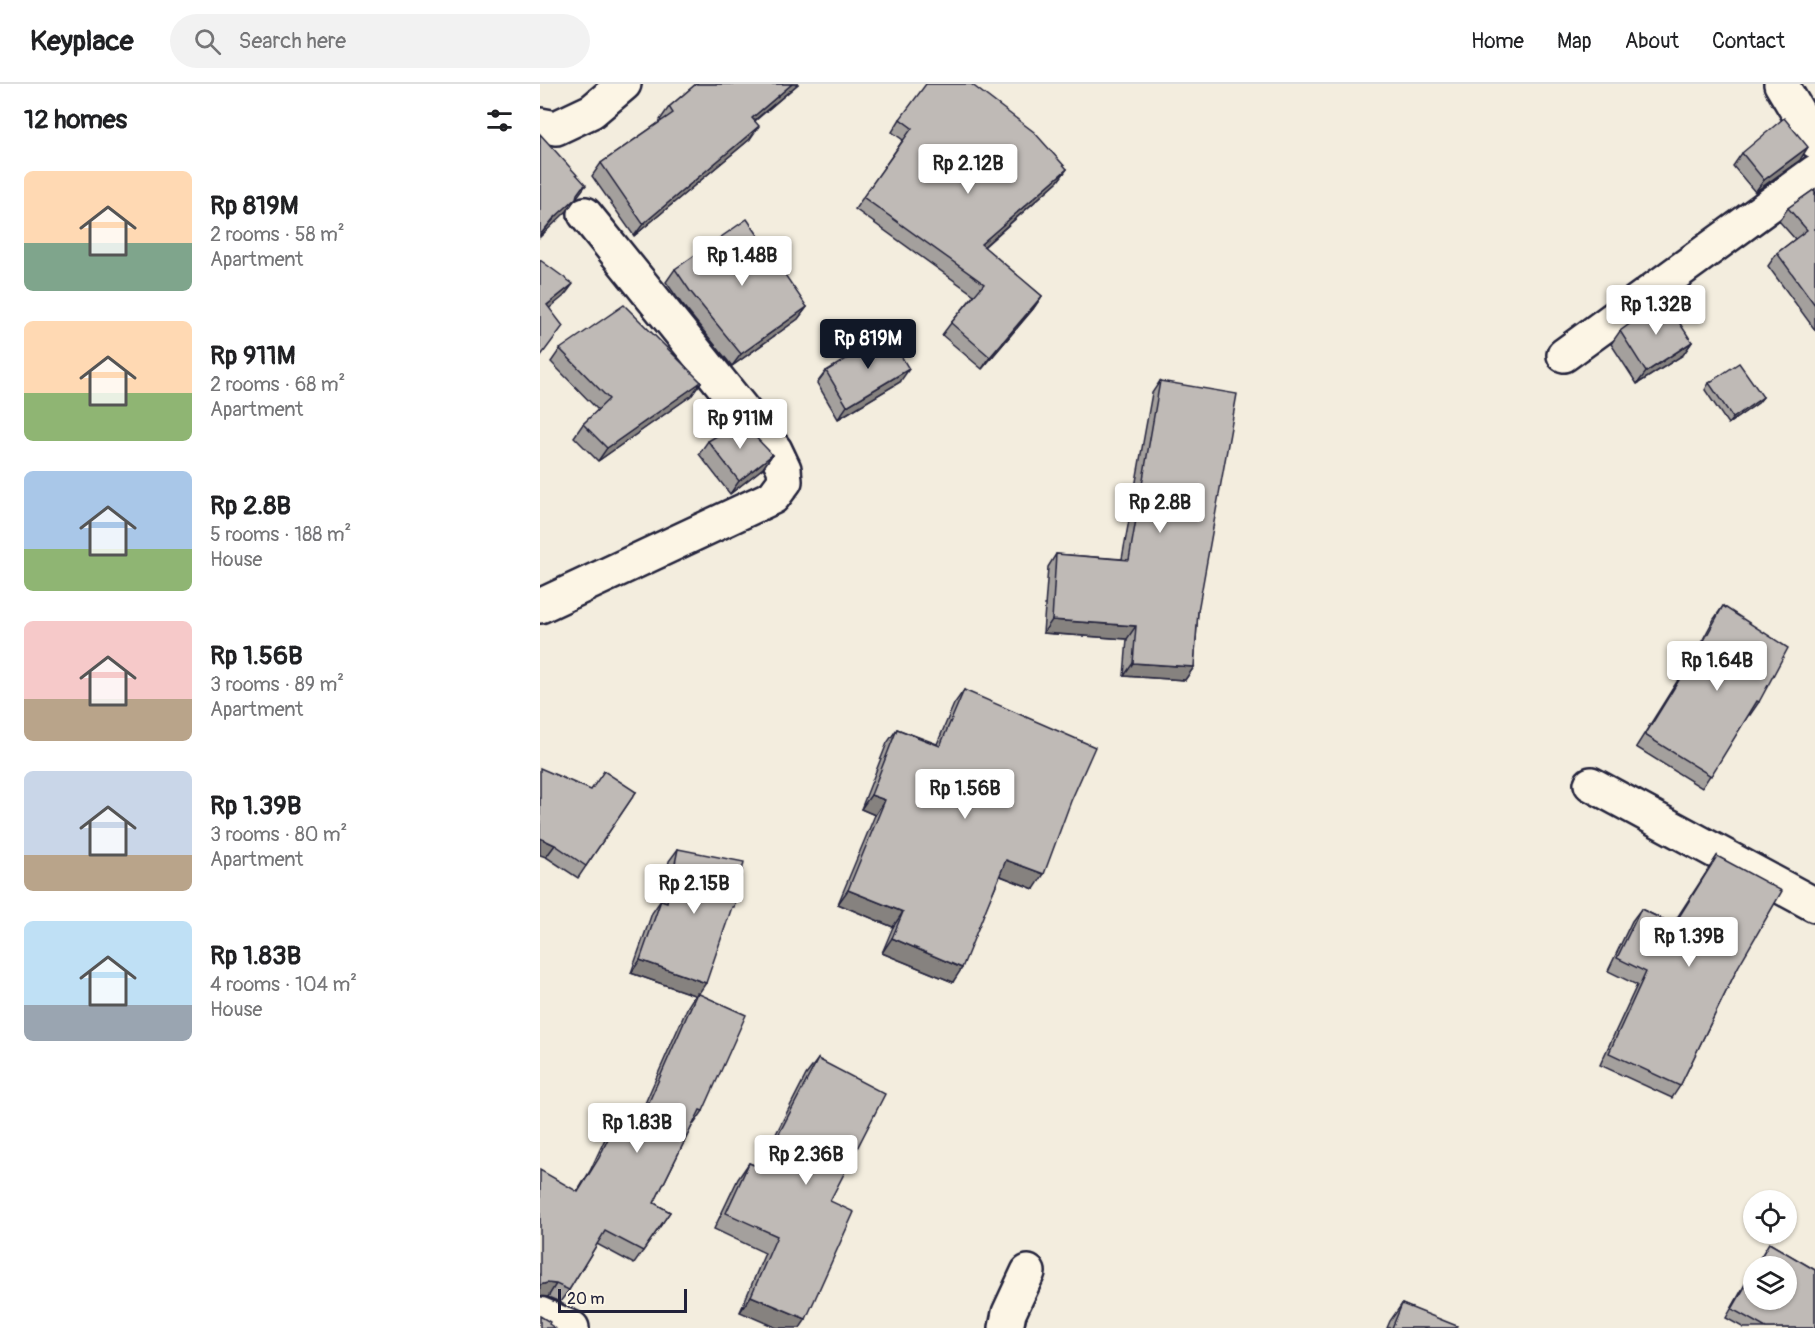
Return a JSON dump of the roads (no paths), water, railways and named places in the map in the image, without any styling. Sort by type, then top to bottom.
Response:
[{"type":"street","points":[[540,125],[556,128],[592,111],[624,84]]},
{"type":"street","points":[[1781,84],[1815,141]]},
{"type":"street","points":[[1564,355],[1815,172]]},
{"type":"street","points":[[540,606],[773,498],[784,482],[784,469],[775,450],[585,214]]},
{"type":"street","points":[[1591,784],[1815,905]]},
{"type":"street","points":[[1006,1328],[1009,1313],[1028,1272]]},
{"type":"street","points":[[540,1314],[572,1328]]}]
